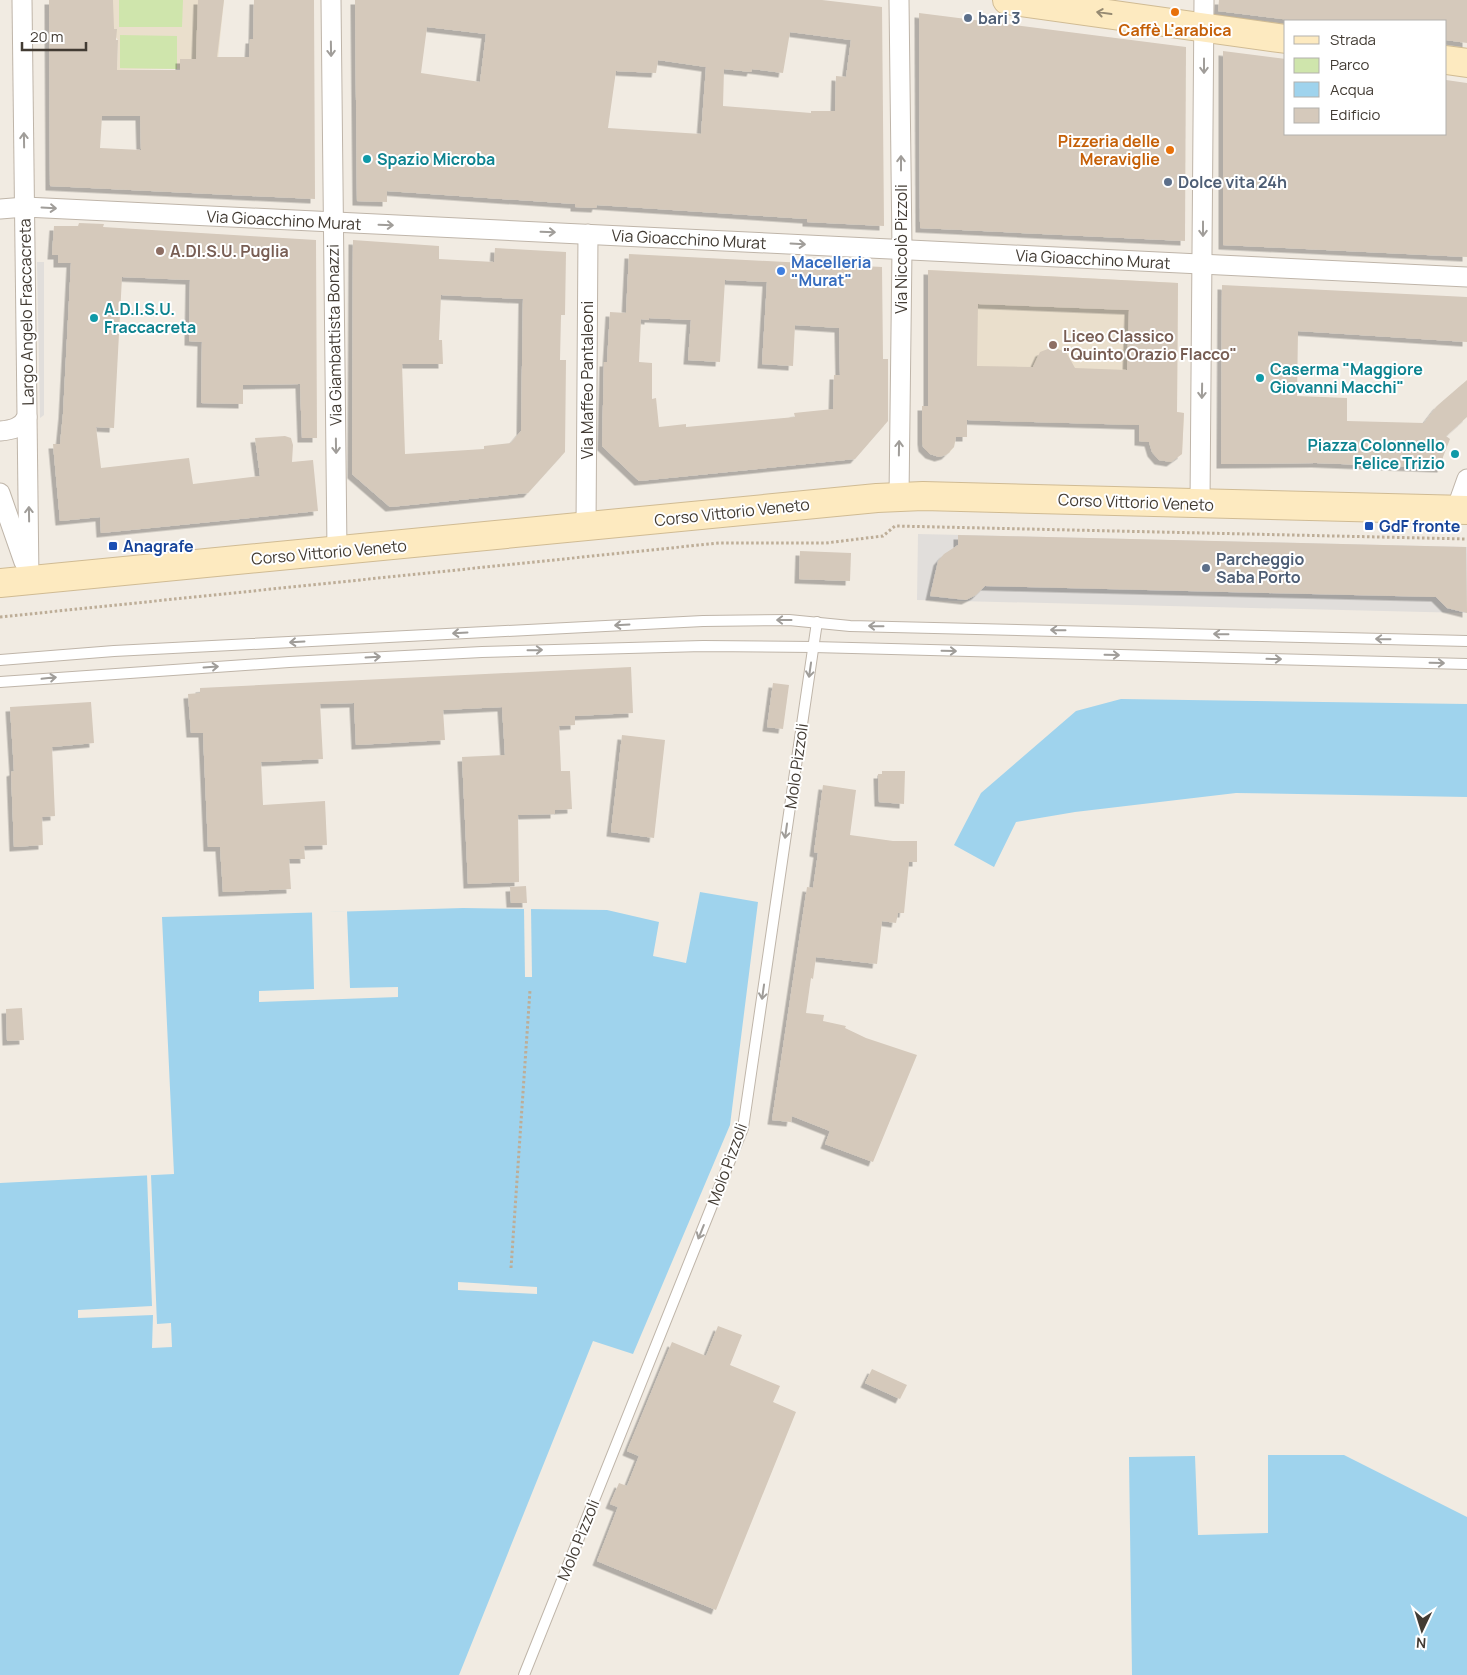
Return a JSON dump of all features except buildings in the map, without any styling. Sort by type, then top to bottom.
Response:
[{"type":"main road","points":[[1007,0],[1284,39]]},
{"type":"main road","points":[[1447,60],[1467,63]]},
{"type":"main road","name":"Corso Vittorio Veneto","points":[[0,583],[899,497],[923,496],[1461,510]]},
{"type":"street","name":"Largo Angelo Fraccacreta","points":[[22,0],[29,580]]},
{"type":"street","name":"Via Giambattista Bonazzi","points":[[331,0],[337,551]]},
{"type":"street","name":"Via Niccolò Pizzoli","points":[[899,497],[902,249],[900,0]]},
{"type":"street","points":[[1200,504],[1204,265],[1204,0]]},
{"type":"street","name":"Via Gioacchino Murat","points":[[0,209],[25,207],[1467,277]]},
{"type":"street","name":"Via Maffeo Pantaleoni","points":[[586,527],[588,234]]},
{"type":"street","name":"Largo Angelo Fraccacreta","points":[[0,431],[16,429],[23,424],[27,417]]},
{"type":"street","points":[[1461,510],[1467,479]]},
{"type":"street","points":[[0,493],[29,580]]},
{"type":"lane","points":[[0,660],[114,651],[704,621],[789,620],[850,626],[1467,641]]},
{"type":"lane","name":"Molo Pizzoli","points":[[524,1675],[743,1128],[817,622]]},
{"type":"lane","points":[[0,682],[289,662],[482,652],[703,646],[813,647],[1467,664]]},
{"type":"path","points":[[0,617],[711,544],[826,543],[882,536],[895,526],[1467,539]]},
{"type":"path","points":[[511,1268],[530,990]]},
{"type":"shaded area","points":[[49,0],[224,0],[217,68],[117,70],[118,40],[110,29]]},
{"type":"shaded area","points":[[37,262],[44,262],[44,415],[40,418]]},
{"type":"shaded area","name":"Liceo Classico \"Quinto Orazio Flacco\"","points":[[928,270],[1178,283],[1177,412],[1184,413],[1182,454],[1171,462],[1159,460],[1152,452],[1151,442],[1139,441],[1139,425],[967,420],[955,437],[954,447],[949,453],[939,457],[927,452],[922,444],[922,406],[928,406]]},
{"type":"shaded area","name":"Parcheggio Saba Porto","points":[[918,534],[1467,547],[1467,613],[917,600]]},
{"type":"green space","points":[[119,0],[183,0],[182,27],[119,27]]},
{"type":"green space","points":[[120,35],[177,36],[177,69],[120,68]]},
{"type":"water","points":[[1121,699],[1467,704],[1467,797],[1236,793],[1075,812],[1016,822],[994,867],[954,845],[981,793],[1076,711]]},
{"type":"water","points":[[700,892],[758,902],[730,1125],[633,1354],[593,1341],[459,1675],[0,1675],[0,1183],[174,1174],[162,917],[463,908],[607,910],[659,922],[653,956],[686,963]]},
{"type":"water","points":[[1268,1455],[1344,1455],[1467,1517],[1467,1675],[1132,1675],[1129,1457],[1195,1456],[1198,1535],[1268,1533]]},
{"type":"pier","points":[[524,909],[531,909],[532,977],[525,977]]},
{"type":"pier","points":[[347,911],[350,988],[398,987],[398,997],[259,1002],[259,991],[314,989],[312,912]]},
{"type":"pier","points":[[147,1175],[151,1175],[157,1324],[171,1323],[172,1347],[152,1348],[153,1315],[78,1318],[78,1310],[152,1306]]},
{"type":"pier","points":[[458,1282],[537,1287],[537,1294],[458,1290]]},
{"type":"place","name":"Caffè L'arabica","points":[[1175,12]]},
{"type":"place","name":"bari 3","points":[[968,18]]},
{"type":"place","name":"Pizzeria delle Meraviglie","points":[[1170,150]]},
{"type":"place","name":"Spazio Microba","points":[[367,159]]},
{"type":"place","name":"Dolce vita 24h","points":[[1168,182]]},
{"type":"place","name":"A.DI.S.U. Puglia","points":[[160,251]]},
{"type":"place","name":"Macelleria \"Murat\"","points":[[781,271]]},
{"type":"place","name":"A.D.I.S.U. Fraccacreta","points":[[94,318]]},
{"type":"place","name":"Liceo Classico \"Quinto Orazio Flacco\"","points":[[1053,345]]},
{"type":"place","name":"Caserma \"Maggiore Giovanni Macchi\"","points":[[1260,378]]},
{"type":"place","name":"Piazza Colonnello Felice Trizio","points":[[1455,454]]},
{"type":"place","name":"GdF fronte","points":[[1369,526]]},
{"type":"place","name":"Anagrafe","points":[[113,546]]},
{"type":"place","name":"Parcheggio Saba Porto","points":[[1206,568]]}]
